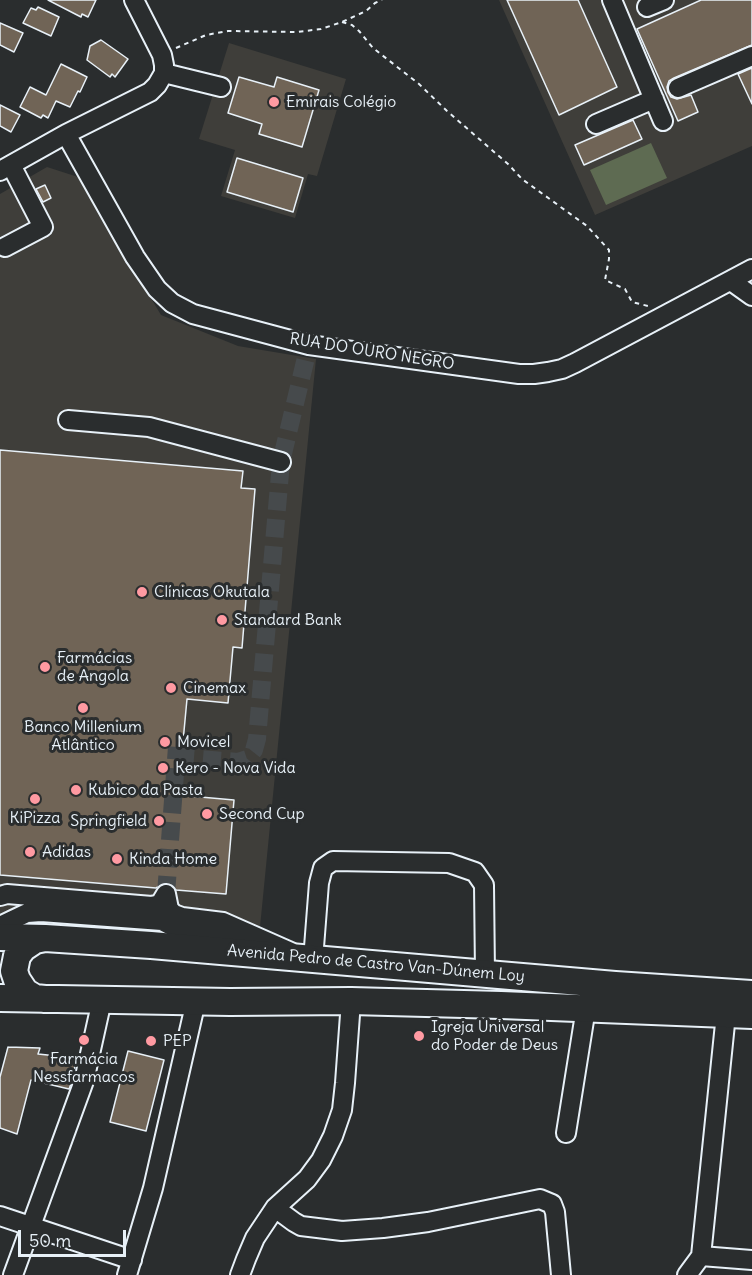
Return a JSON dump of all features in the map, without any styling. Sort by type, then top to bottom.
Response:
[{"type":"highway","name":"Avenida Pedro de Castro Van-Dúnem Loy","points":[[0,937],[151,945],[752,994]]},
{"type":"highway","points":[[45,938],[35,940],[23,948],[17,956],[14,971],[17,980],[26,992],[34,998],[45,999]]},
{"type":"highway","name":"Avenida Pedro de Castro Van-Dúnem Loy","points":[[0,998],[351,1002],[752,1015]]},
{"type":"street","points":[[5,247],[43,227],[5,168],[150,92],[157,85],[163,64],[134,0]]},
{"type":"street","points":[[612,0],[663,121]]},
{"type":"street","points":[[647,7],[664,0]]},
{"type":"street","points":[[678,88],[752,56]]},
{"type":"street","points":[[163,64],[221,87]]},
{"type":"street","points":[[596,124],[654,99]]},
{"type":"street","name":"RUA DO OURO NEGRO","points":[[66,134],[118,228],[157,290],[172,303],[194,314],[309,345],[488,370],[534,374],[562,369],[752,269]]},
{"type":"street","points":[[731,281],[752,296]]},
{"type":"street","points":[[68,420],[149,427],[281,462]]},
{"type":"street","points":[[0,896],[7,894],[152,906],[160,904],[166,894],[169,909],[174,914],[190,919],[223,922],[310,959],[319,883],[323,868],[333,861],[449,863],[475,872],[484,885],[485,974]]},
{"type":"street","points":[[0,926],[27,913],[41,912],[162,921],[177,929],[217,937],[267,956]]},
{"type":"street","points":[[12,1275],[84,1082],[102,1000]]},
{"type":"street","points":[[0,1216],[129,1268],[153,1188],[196,1001]]},
{"type":"street","points":[[240,1275],[255,1238],[275,1208],[307,1179],[321,1160],[333,1136],[342,1110],[351,1002]]},
{"type":"street","points":[[566,1133],[586,1008]]},
{"type":"street","points":[[687,1275],[700,1256],[726,1014]]},
{"type":"street","points":[[275,1208],[301,1226],[342,1231],[428,1221],[540,1199],[552,1204],[555,1212],[561,1275]]},
{"type":"street","points":[[700,1256],[752,1260]]},
{"type":"path","points":[[163,64],[183,44],[206,35],[228,31],[297,32],[321,28],[342,22],[366,11],[382,0]]},
{"type":"path","points":[[342,22],[352,25],[359,31],[373,48],[419,84],[522,179],[586,226],[609,250],[605,280],[625,290],[632,302],[671,312]]},
{"type":"shaded area","points":[[499,0],[752,0],[752,146],[595,215]]},
{"type":"shaded area","points":[[229,43],[346,79],[317,176],[308,174],[295,218],[221,196],[235,150],[199,139]]},
{"type":"shaded area","points":[[47,167],[78,177],[161,315],[238,346],[316,359],[260,927],[0,919],[0,194]]},
{"type":"green space","points":[[651,143],[667,178],[606,205],[590,170]]},
{"type":"building","points":[[48,0],[96,0],[88,17],[82,14],[81,17]]},
{"type":"building","points":[[507,0],[578,0],[617,87],[559,115]]},
{"type":"building","points":[[701,0],[752,0],[752,45],[669,81],[667,87],[671,97],[677,99],[691,95],[698,112],[678,121],[637,29]]},
{"type":"building","points":[[38,7],[59,17],[51,36],[23,23],[31,8],[36,10]]},
{"type":"building","points":[[0,23],[23,33],[14,52],[0,45]]},
{"type":"building","points":[[101,40],[128,59],[115,77],[112,74],[110,77],[87,60],[90,46]]},
{"type":"building","points":[[61,64],[87,77],[70,107],[56,101],[48,118],[43,115],[41,118],[20,107],[30,87],[46,95]]},
{"type":"building","points":[[752,68],[752,104],[738,74]]},
{"type":"building","name":"Emirais Colégio","points":[[239,77],[274,87],[277,77],[319,90],[302,147],[259,134],[262,124],[228,113]]},
{"type":"building","points":[[0,105],[20,115],[11,132],[0,126]]},
{"type":"building","points":[[633,120],[642,139],[584,165],[575,145]]},
{"type":"building","points":[[237,158],[303,178],[293,212],[227,192]]},
{"type":"building","points":[[45,185],[51,198],[43,202],[36,189]]},
{"type":"building","points":[[0,450],[243,471],[241,488],[255,489],[242,648],[233,647],[228,703],[187,699],[178,795],[234,800],[226,894],[176,890],[167,883],[156,888],[0,875]]},
{"type":"building","points":[[8,1047],[40,1048],[38,1054],[76,1058],[69,1089],[31,1080],[17,1134],[0,1128],[0,1077]]},
{"type":"building","points":[[128,1051],[164,1060],[146,1131],[110,1122]]},
{"type":"tunnel","points":[[176,757],[238,762],[247,759],[254,750],[257,739],[281,462],[309,345]]},
{"type":"tunnel","points":[[166,894],[177,747]]},
{"type":"place","name":"Emirais Colégio","points":[[274,102]]},
{"type":"place","name":"Clínicas Okutala","points":[[142,592]]},
{"type":"place","name":"Standard Bank","points":[[222,620]]},
{"type":"place","name":"Farmácias de Angola","points":[[45,667]]},
{"type":"place","name":"Cinemax","points":[[171,688]]},
{"type":"place","name":"Banco Millenium Atlântico","points":[[83,708]]},
{"type":"place","name":"Movicel","points":[[165,742]]},
{"type":"place","name":"Kero - Nova Vida","points":[[163,768]]},
{"type":"place","name":"Kubico da Pasta","points":[[76,790]]},
{"type":"place","name":"KiPizza","points":[[35,799]]},
{"type":"place","name":"Second Cup","points":[[207,814]]},
{"type":"place","name":"Springfield","points":[[159,821]]},
{"type":"place","name":"Adidas","points":[[30,852]]},
{"type":"place","name":"Kinda Home","points":[[117,859]]},
{"type":"place","name":"Igreja Universal do Poder de Deus","points":[[419,1036]]},
{"type":"place","name":"Farmácia Nessfarmacos","points":[[84,1040]]},
{"type":"place","name":"PEP","points":[[151,1041]]}]
